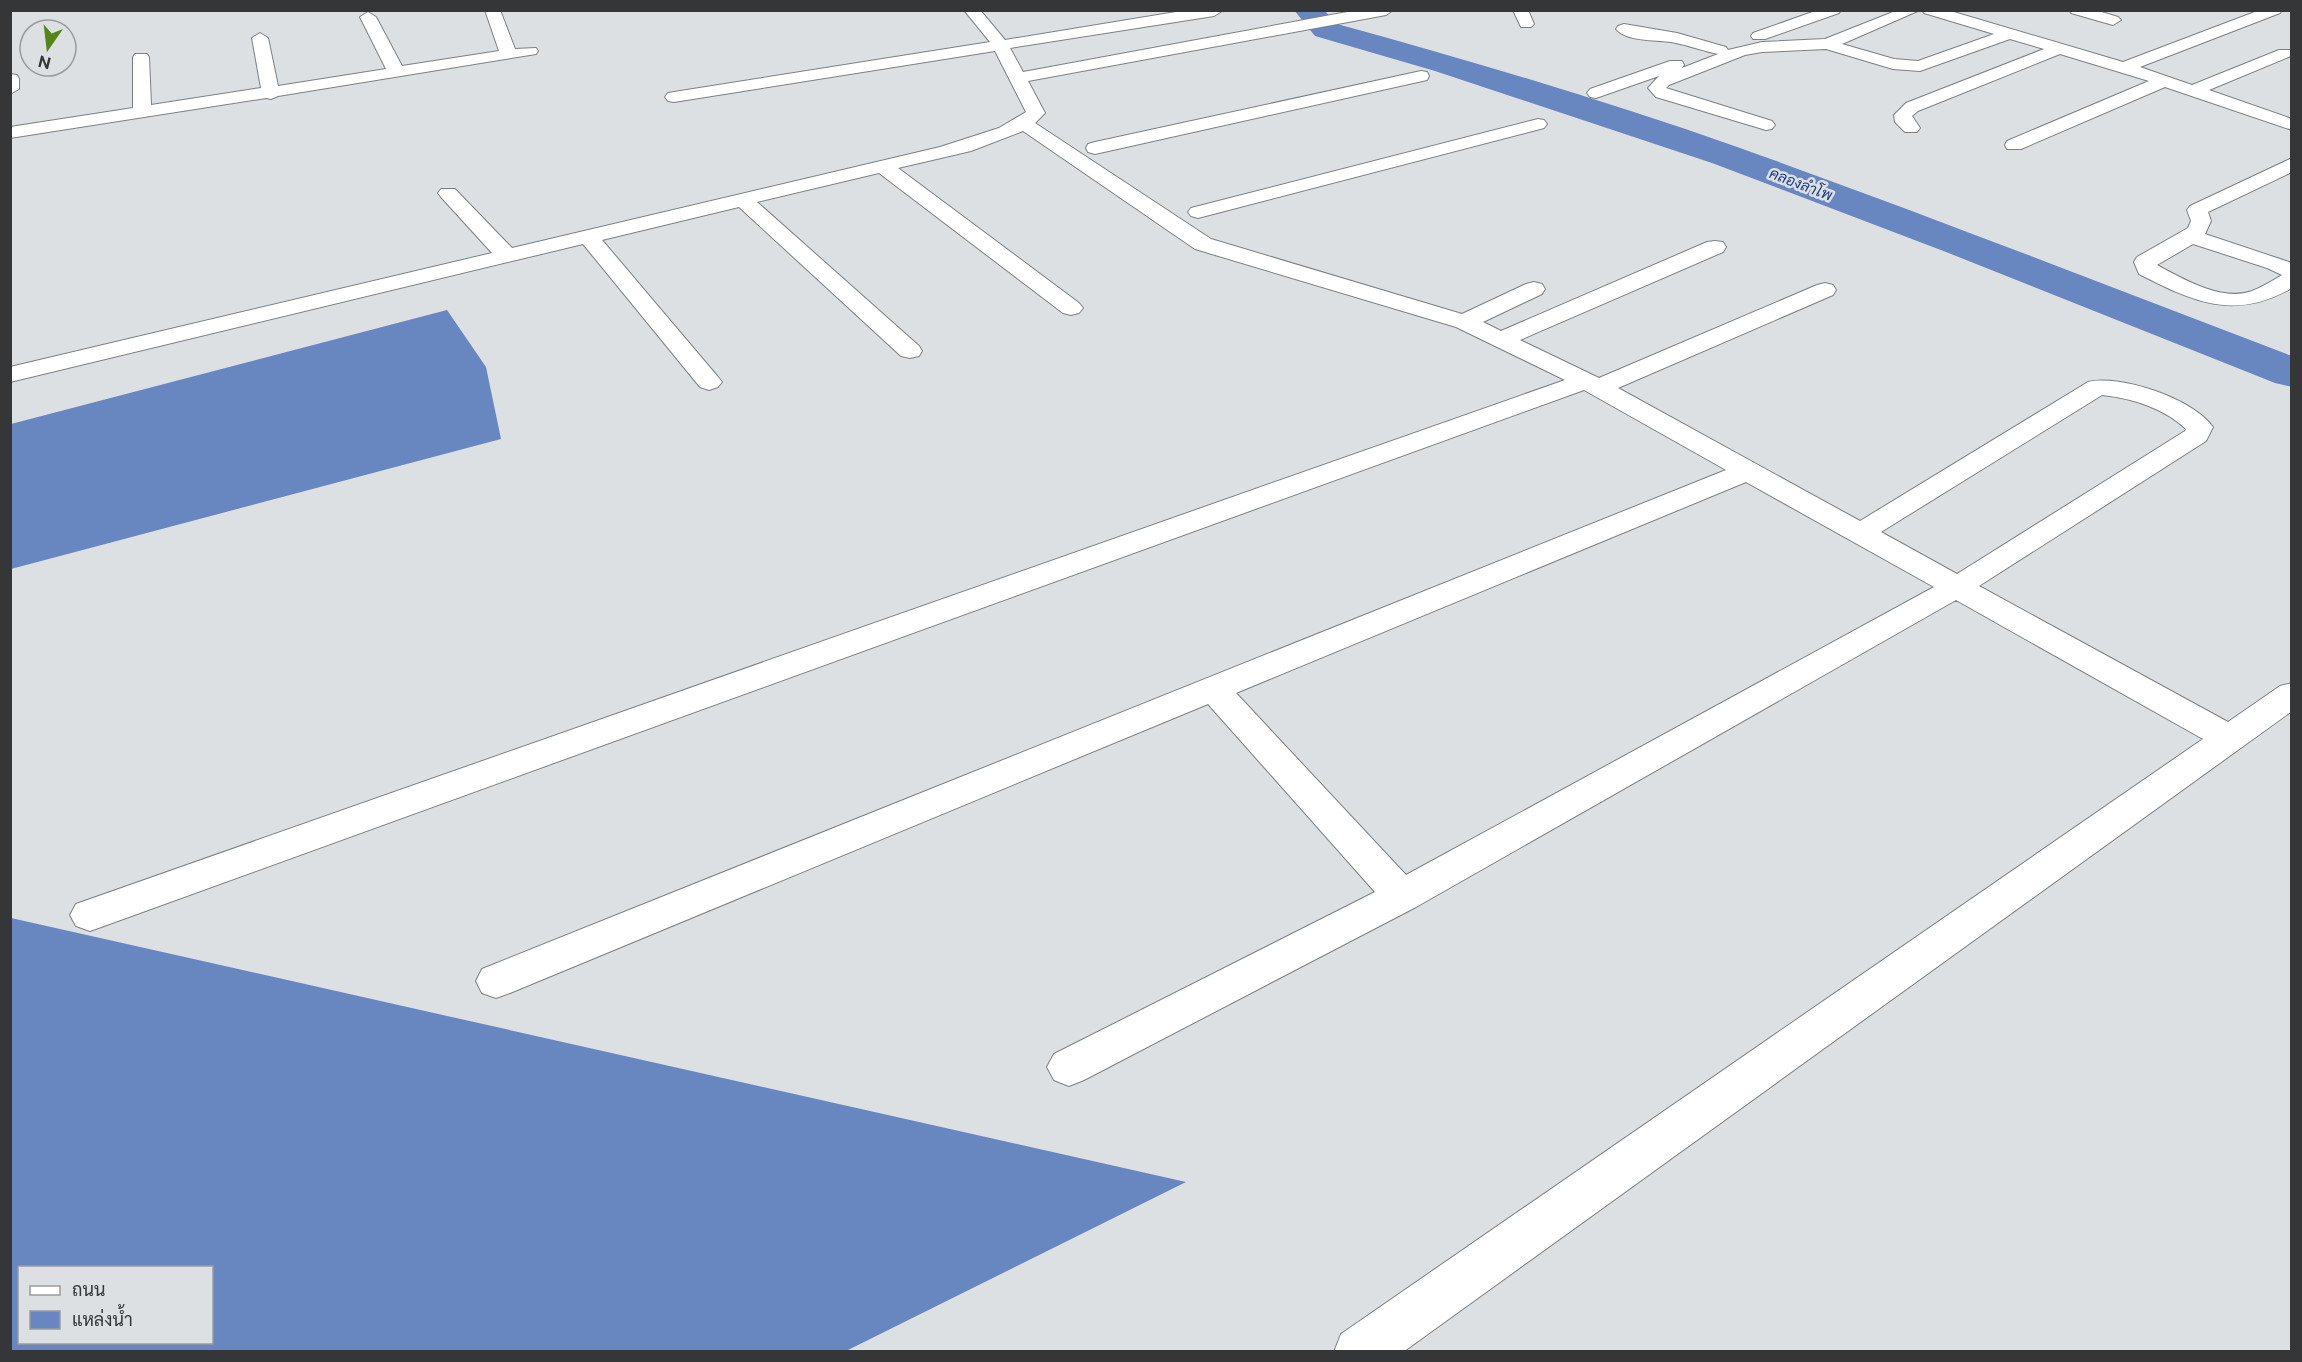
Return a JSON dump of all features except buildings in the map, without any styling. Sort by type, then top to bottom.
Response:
[{"type":"street","points":[[492,10],[509,55]]},
{"type":"street","points":[[971,10],[994,37],[1017,78],[1030,119],[1203,244],[1464,322],[1592,384],[2230,739]]},
{"type":"street","points":[[1017,78],[1386,10]]},
{"type":"street","points":[[1596,93],[1834,10]]},
{"type":"street","points":[[1766,125],[1662,93],[1657,88],[1663,81],[1741,51],[1762,47],[1827,44],[1913,10]]},
{"type":"street","points":[[1929,10],[2124,68],[2292,125]]},
{"type":"street","points":[[2076,10],[2113,20]]},
{"type":"street","points":[[2124,68],[2275,10]]},
{"type":"street","points":[[674,97],[994,37],[1214,11]]},
{"type":"street","points":[[368,17],[397,73]]},
{"type":"street","points":[[994,37],[1011,26]]},
{"type":"street","points":[[1624,29],[1677,38],[1720,50]]},
{"type":"street","points":[[1827,44],[1893,64],[1920,66],[2011,33]]},
{"type":"street","points":[[260,38],[271,94]]},
{"type":"street","points":[[1206,44],[1222,54]]},
{"type":"street","points":[[1911,128],[1904,122],[1903,115],[1912,107],[2060,48]]},
{"type":"street","points":[[10,133],[271,94],[530,51]]},
{"type":"street","points":[[2192,91],[2285,53]]},
{"type":"street","points":[[141,57],[142,113]]},
{"type":"street","points":[[1095,148],[1421,76]]},
{"type":"street","points":[[2014,145],[2165,81]]},
{"type":"street","points":[[2228,121],[2256,113]]},
{"type":"street","points":[[1030,119],[1095,148],[1114,160]]},
{"type":"street","points":[[10,375],[883,166],[1002,135],[1030,119]]},
{"type":"street","points":[[1198,212],[1538,124]]},
{"type":"street","points":[[2292,164],[2197,210],[2201,221],[2196,231],[2145,262],[2147,269],[2216,298],[2234,301],[2254,298],[2292,279]]},
{"type":"street","points":[[883,166],[1071,308]]},
{"type":"street","points":[[448,193],[507,256]]},
{"type":"street","points":[[742,199],[910,351]]},
{"type":"street","points":[[1180,201],[1236,236],[1264,263]]},
{"type":"street","points":[[2190,236],[2275,263],[2292,272]]},
{"type":"street","points":[[588,237],[709,382]]},
{"type":"street","points":[[1500,340],[1714,247]]},
{"type":"street","points":[[1464,322],[1534,289]]},
{"type":"street","points":[[90,915],[1592,384],[1825,290]]},
{"type":"street","points":[[1069,1067],[1402,896],[1957,587],[2197,435],[2200,427],[2189,416],[2134,393],[2118,388],[2097,387],[1860,533]]},
{"type":"street","points":[[496,981],[1748,471]]},
{"type":"street","points":[[1212,688],[1402,896]]},
{"type":"street","points":[[1359,1352],[2292,694]]},
{"type":"water","points":[[447,310],[486,367],[501,439],[11,569],[11,424]]},
{"type":"water","points":[[11,918],[1186,1182],[846,1351],[11,1351]]},
{"type":"waterway","name":"คลองลำโพ","points":[[1308,10],[1326,30],[1446,64],[1725,155],[1960,243],[2292,373]]}]
